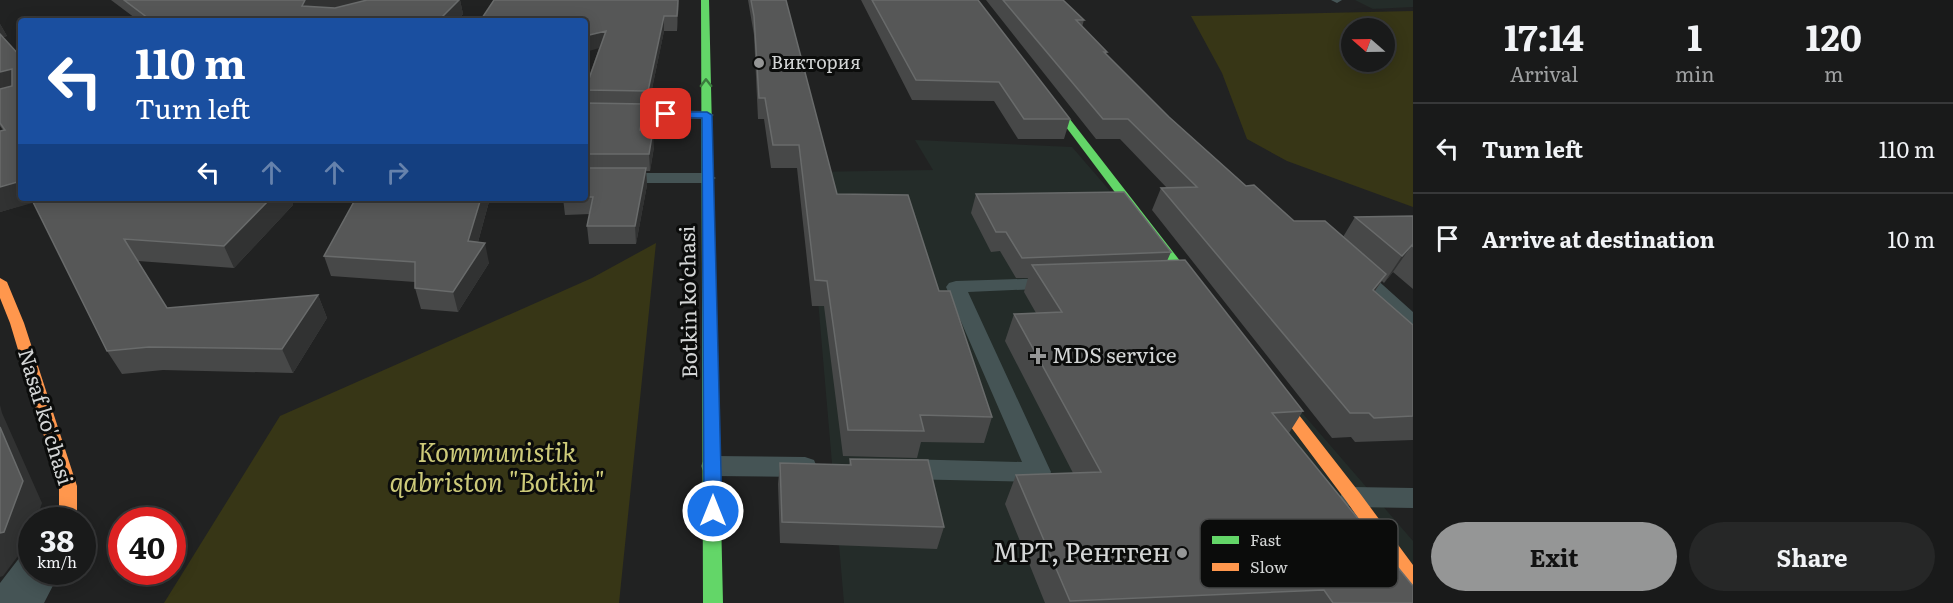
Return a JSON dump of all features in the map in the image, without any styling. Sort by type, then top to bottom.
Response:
[{"type":"street","name":"Botkin ko'chasi","points":[[705,0],[713,466],[713,603]]},
{"type":"street","points":[[1031,75],[1209,308]]},
{"type":"street","name":"Nasaf ko'chasi","points":[[0,282],[17,323],[68,486],[68,507]]},
{"type":"street","points":[[1259,374],[1369,519]]},
{"type":"street","points":[[1398,560],[1413,581]]},
{"type":"street","points":[[12,603],[22,595],[29,585]]},
{"type":"lane","points":[[588,113],[707,115]]},
{"type":"lane","points":[[588,178],[708,178]]},
{"type":"lane","points":[[1343,259],[1413,323]]},
{"type":"lane","points":[[1164,281],[1187,280]]},
{"type":"lane","points":[[888,469],[1039,472],[956,287],[1071,284]]},
{"type":"lane","points":[[713,466],[829,468]]},
{"type":"lane","points":[[1353,497],[1413,498]]},
{"type":"shaded area","points":[[1355,0],[1413,0],[1413,7],[1373,9]]},
{"type":"shaded area","name":"MDS service","points":[[915,140],[1072,147],[1394,519],[1200,519],[1200,588],[1398,588],[1398,524],[1413,541],[1413,603],[844,603],[807,172],[933,170]]},
{"type":"green space","points":[[1413,11],[1413,207],[1287,161],[1247,139],[1222,73],[1191,16]]},
{"type":"green space","name":"Kommunistik qabriston \"Botkin\"","points":[[656,243],[619,603],[164,603],[175,585],[186,585],[186,568],[280,416],[592,278]]},
{"type":"building","points":[[124,0],[305,0],[302,6],[335,8],[367,0],[459,0],[441,18],[148,18]]},
{"type":"building","points":[[494,0],[678,0],[677,16],[664,16],[648,91],[588,90],[588,82],[606,31],[588,35],[588,18],[482,18]]},
{"type":"building","points":[[751,0],[786,0],[837,194],[908,195],[939,291],[950,291],[992,417],[920,415],[924,431],[848,430],[827,281],[815,280],[799,145],[773,145],[765,98],[759,98]]},
{"type":"building","points":[[872,0],[978,0],[1070,119],[1024,119],[999,82],[916,80]]},
{"type":"building","points":[[1003,0],[1063,0],[1084,20],[1076,20],[1107,52],[1104,52],[1169,117],[1246,186],[1254,185],[1294,221],[1325,221],[1386,274],[1373,290],[1413,325],[1413,416],[1374,418],[1369,413],[1350,413],[1161,188],[1197,187],[1128,119],[1103,119]]},
{"type":"building","points":[[0,34],[18,54],[18,182],[0,187],[0,131],[5,130],[0,123],[0,89],[12,86],[12,69],[0,72]]},
{"type":"building","points":[[588,103],[645,104],[640,130],[653,130],[649,154],[588,154]]},
{"type":"building","points":[[588,168],[646,168],[635,226],[587,226],[593,197],[588,197]]},
{"type":"building","points":[[1124,192],[1171,252],[1022,258],[1006,232],[996,232],[976,194]]},
{"type":"building","points":[[32,201],[268,201],[224,246],[124,239],[167,308],[318,295],[282,349],[149,347],[107,351]]},
{"type":"building","points":[[354,201],[480,201],[468,241],[485,243],[453,292],[415,288],[415,262],[324,256]]},
{"type":"building","points":[[1413,216],[1413,247],[1412,245],[1402,256],[1355,217]]},
{"type":"building","points":[[1185,260],[1303,411],[1272,413],[1358,519],[1200,519],[1200,588],[1398,588],[1398,568],[1413,586],[1413,603],[1333,603],[1324,590],[1070,601],[1016,475],[1101,472],[1014,314],[1062,312],[1032,265]]},
{"type":"building","points":[[0,427],[23,481],[4,532],[0,533]]},
{"type":"building","points":[[850,459],[928,460],[944,527],[782,522],[780,463],[851,465]]},
{"type":"traffic: fast","points":[[705,0],[713,603]]},
{"type":"traffic: fast","points":[[1042,89],[1200,296]]},
{"type":"traffic: slow","points":[[0,282],[17,323],[68,486],[68,507]]},
{"type":"traffic: slow","points":[[1269,387],[1369,519]]},
{"type":"traffic: slow","points":[[1398,560],[1413,581]]},
{"type":"place","name":"Виктория","points":[[759,63]]},
{"type":"place","name":"MDS service","points":[[1038,356]]},
{"type":"place","name":"МРТ, Рентген","points":[[1182,553]]},
{"type":"route","points":[[666,114],[707,115],[713,511]]}]
